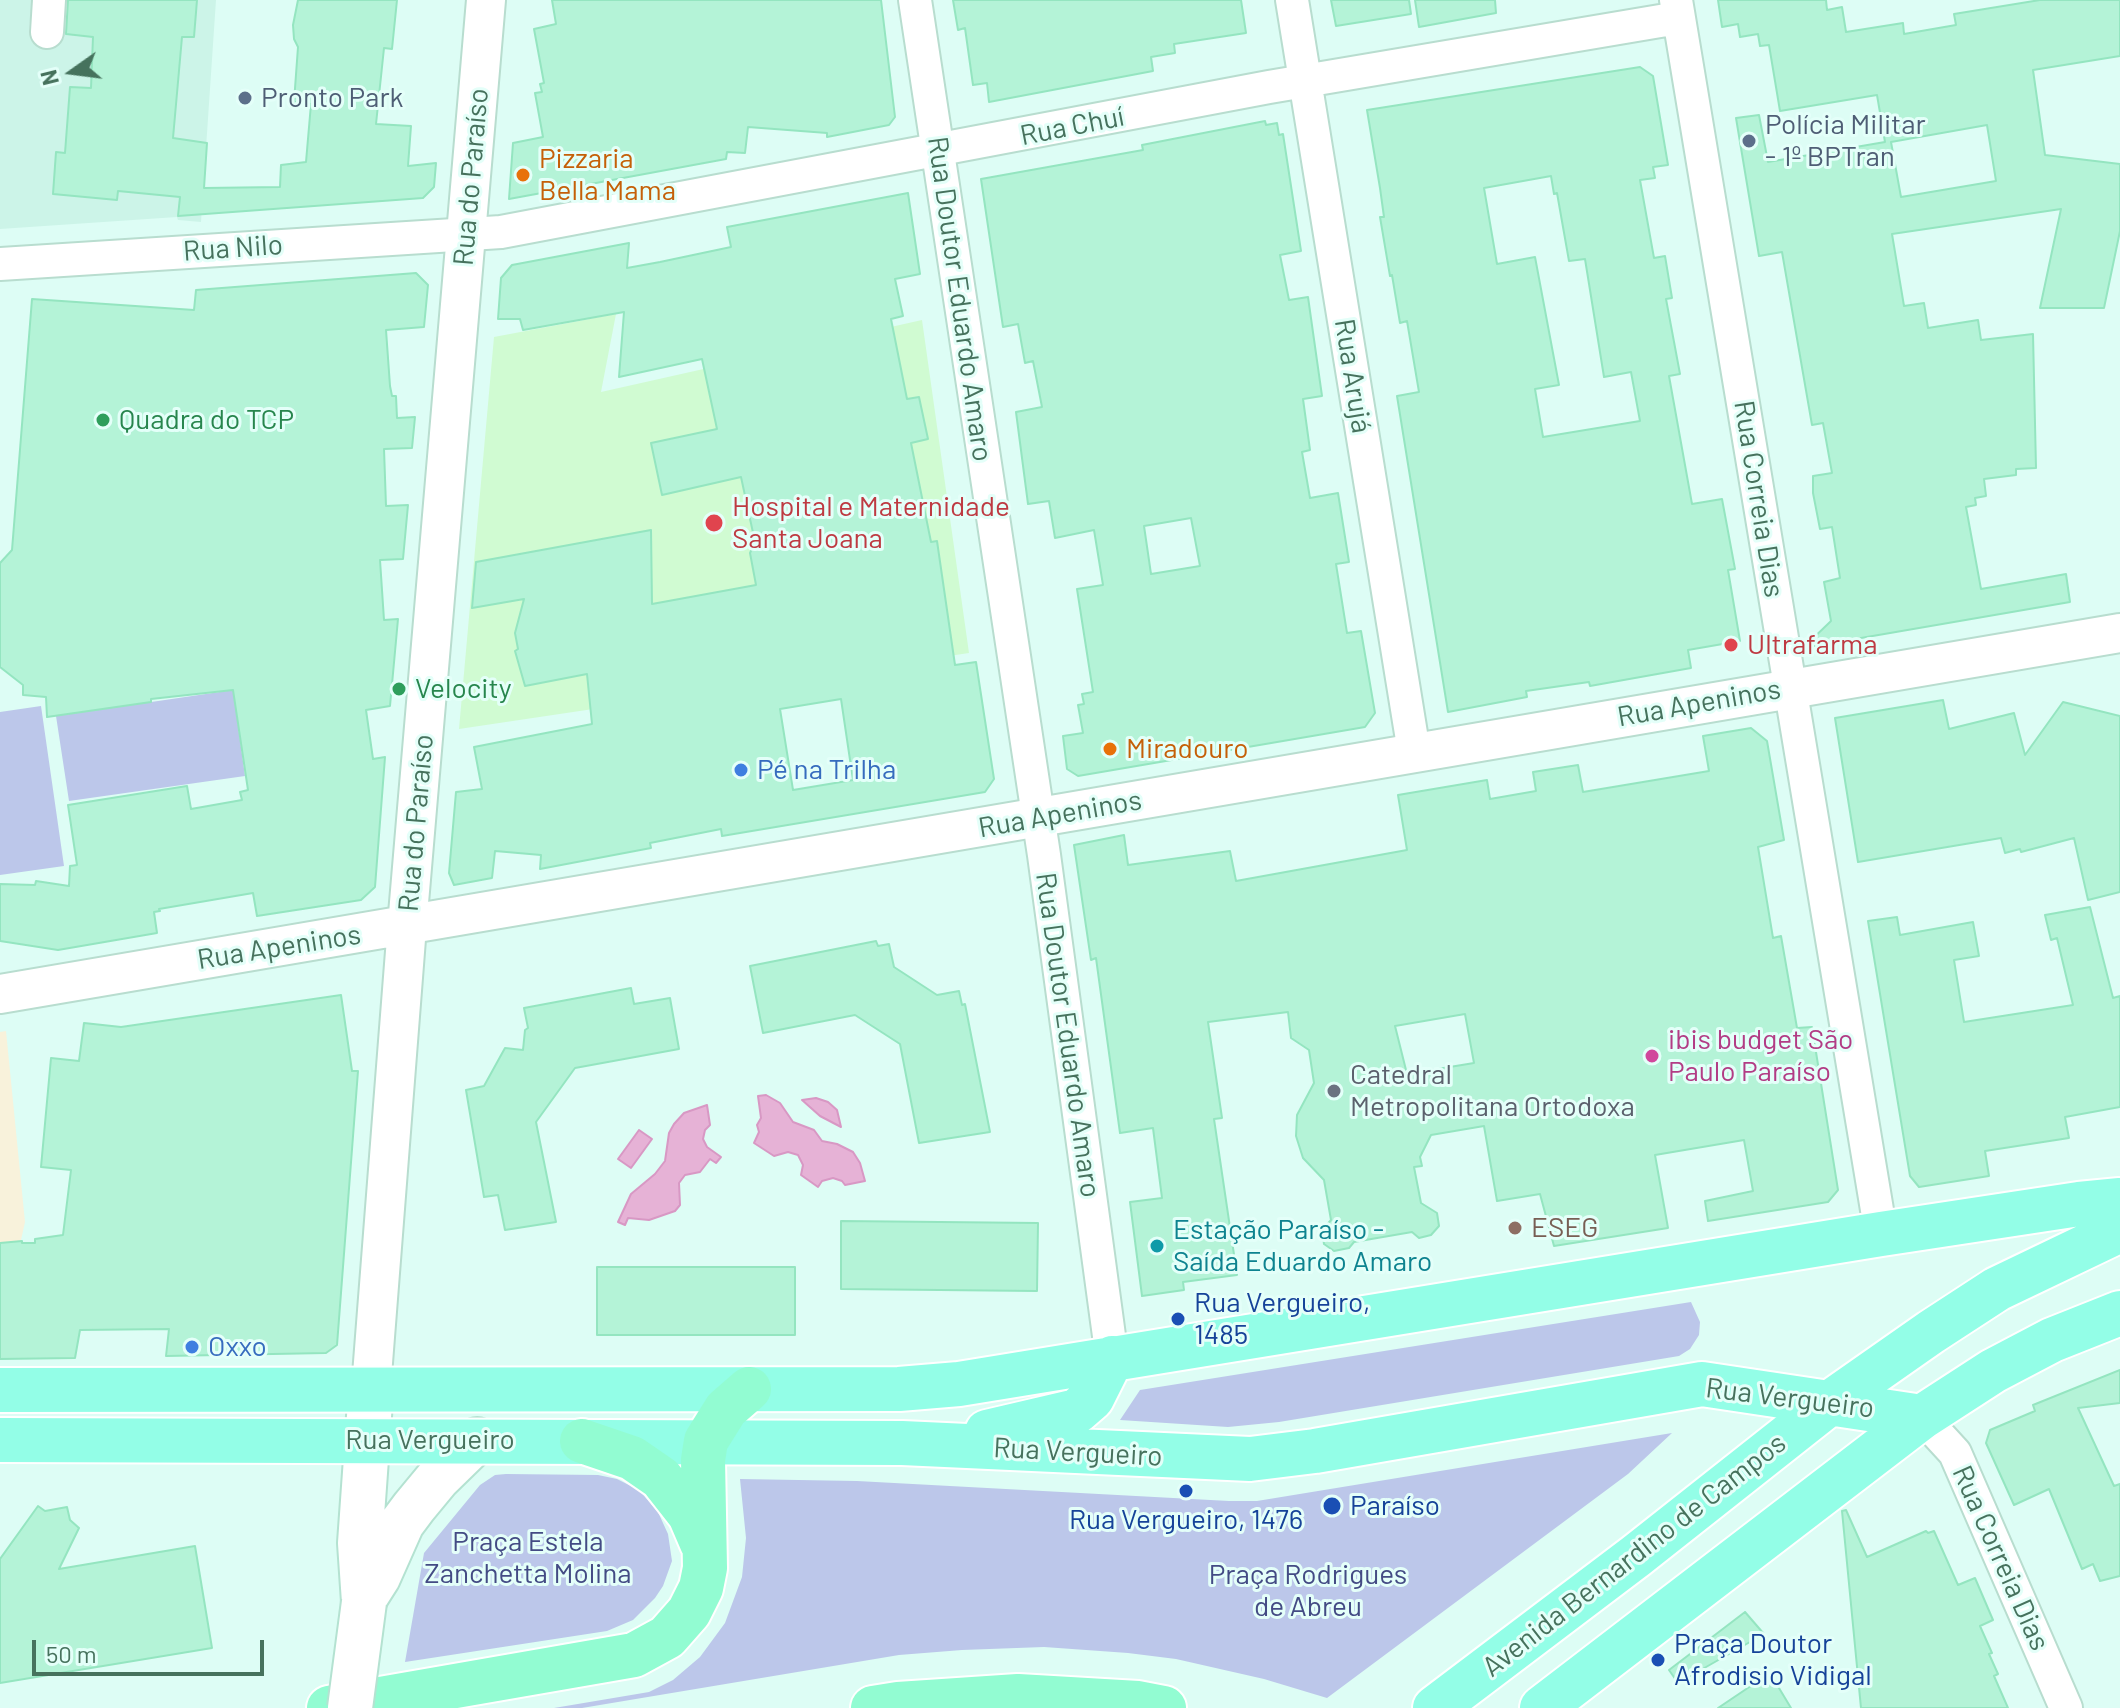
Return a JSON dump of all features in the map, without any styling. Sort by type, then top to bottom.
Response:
[{"type":"highway","points":[[329,1708],[634,1655],[667,1637],[689,1612],[701,1588],[705,1568],[703,1460],[706,1441],[726,1409],[749,1389]]},
{"type":"highway","points":[[582,1441],[632,1458],[661,1478],[690,1515],[704,1548]]},
{"type":"highway","points":[[873,1708],[1018,1696],[1138,1703],[1164,1708]]},
{"type":"main road","name":"Rua Vergueiro","points":[[0,1390],[899,1389],[959,1384],[1881,1234],[2120,1200]]},
{"type":"main road","name":"Avenida Bernardino de Campos","points":[[1448,1698],[1636,1556],[1831,1402],[1931,1332],[1997,1289],[2120,1230]]},
{"type":"main road","points":[[1542,1708],[1922,1417],[2005,1365],[2052,1340],[2120,1313]]},
{"type":"main road","points":[[933,1444],[1077,1411],[1095,1393],[1112,1358]]},
{"type":"main road","name":"Rua Vergueiro","points":[[0,1440],[933,1444],[1250,1459],[1315,1451],[1702,1384],[1922,1417]]},
{"type":"main road","name":"Rua do Paraíso","points":[[364,1600],[360,1543],[371,1388]]},
{"type":"main road","points":[[350,1708],[364,1600],[402,1523],[432,1484],[477,1440]]},
{"type":"street","points":[[47,32],[49,0]]},
{"type":"street","name":"Rua do Paraíso","points":[[371,1388],[486,0]]},
{"type":"street","name":"Rua Doutor Eduardo Amaro","points":[[915,0],[1038,818],[1112,1358]]},
{"type":"street","name":"Rua Arujá","points":[[1292,0],[1414,752]]},
{"type":"street","name":"Rua Chuí","points":[[465,234],[501,232],[1306,83],[1677,9]]},
{"type":"street","name":"Rua Correia Dias","points":[[1677,9],[1881,1234]]},
{"type":"street","name":"Rua Nilo","points":[[0,264],[465,234]]},
{"type":"street","name":"Rua Apeninos","points":[[0,994],[2120,633]]},
{"type":"street","name":"Rua Correia Dias","points":[[1922,1417],[1955,1453],[2066,1708]]},
{"type":"shaded area","points":[[0,0],[32,0],[29,31],[63,34],[67,0],[216,0],[201,222],[178,220],[177,217],[0,229]]},
{"type":"shaded area","name":"Hospital e Maternidade Santa Joana","points":[[616,314],[601,392],[922,320],[969,653],[459,729],[494,337]]},
{"type":"shaded area","points":[[6,1031],[25,1222],[0,1334],[0,1032]]},
{"type":"shaded area","points":[[766,1095],[780,1103],[793,1122],[814,1130],[822,1141],[853,1152],[865,1181],[845,1185],[833,1178],[822,1181],[818,1187],[801,1175],[803,1165],[798,1155],[788,1152],[774,1156],[754,1143],[761,1118],[758,1096]]},
{"type":"shaded area","points":[[816,1098],[828,1102],[837,1110],[841,1127],[820,1116],[802,1100]]},
{"type":"shaded area","points":[[707,1105],[710,1125],[703,1139],[707,1147],[721,1157],[716,1163],[710,1159],[700,1172],[685,1175],[679,1183],[680,1205],[675,1211],[649,1220],[628,1218],[625,1225],[618,1222],[631,1194],[665,1161],[669,1133],[674,1124],[684,1113]]},
{"type":"shaded area","points":[[639,1130],[652,1139],[631,1168],[618,1159]]},
{"type":"green space","points":[[233,690],[245,776],[69,801],[56,716]]},
{"type":"green space","points":[[41,706],[64,866],[0,875],[0,712]]},
{"type":"green space","points":[[1691,1302],[1700,1322],[1699,1335],[1690,1349],[1679,1356],[1279,1422],[1228,1427],[1120,1420],[1140,1390]]},
{"type":"green space","name":"Praça Rodrigues de Abreu","points":[[1672,1433],[1628,1474],[1327,1698],[1264,1679],[1176,1659],[1044,1647],[899,1655],[582,1708],[554,1708],[649,1692],[673,1680],[700,1657],[725,1623],[742,1577],[746,1538],[740,1479],[857,1481],[1257,1501]]},
{"type":"green space","name":"Praça Estela Zanchetta Molina","points":[[495,1475],[598,1475],[617,1479],[639,1490],[658,1512],[668,1534],[672,1561],[663,1586],[633,1620],[607,1631],[405,1662],[424,1553],[480,1485]]},
{"type":"building","points":[[68,0],[197,0],[194,37],[182,37],[173,138],[207,143],[204,188],[280,187],[281,165],[306,162],[311,104],[294,102],[298,47],[293,25],[298,0],[397,0],[392,49],[384,48],[376,124],[411,126],[408,166],[436,163],[434,187],[423,198],[178,216],[180,197],[118,191],[117,200],[53,194],[56,152],[65,153],[70,87],[91,88],[93,37],[66,34]]},
{"type":"building","points":[[552,0],[881,0],[895,117],[889,125],[827,137],[827,133],[748,127],[745,153],[727,152],[726,159],[509,199],[513,143],[543,137],[535,93],[542,92],[540,84],[544,83],[534,29],[556,24]]},
{"type":"building","points":[[953,0],[1241,0],[1246,33],[1174,44],[1175,53],[1151,57],[1153,71],[989,102],[987,83],[973,85],[965,28],[958,30]]},
{"type":"building","points":[[1331,0],[1409,0],[1411,14],[1336,26]]},
{"type":"building","points":[[1415,0],[1495,0],[1496,13],[1419,27]]},
{"type":"building","points":[[1718,0],[1826,0],[1827,10],[1842,7],[1846,32],[1903,23],[1904,34],[1956,25],[1954,14],[2040,0],[2120,0],[2120,56],[2033,70],[2045,155],[2120,164],[2120,231],[2104,308],[2040,308],[2061,209],[1892,234],[1904,306],[1924,303],[1928,328],[1978,320],[1981,340],[2033,334],[2036,468],[2016,469],[2016,475],[1984,479],[1986,496],[1975,498],[1976,505],[1966,507],[1981,589],[2066,574],[2070,602],[1803,648],[1831,621],[1824,582],[1840,578],[1832,527],[1820,529],[1813,493],[1813,476],[1832,473],[1823,423],[1812,425],[1782,252],[1759,256],[1736,118],[1759,115],[1768,162],[1885,142],[1877,95],[1780,111],[1769,45],[1760,46],[1758,34],[1740,37],[1738,24],[1722,27]],"holes":[[[1987,125],[1996,181],[1901,197],[1891,142]]]},
{"type":"building","points":[[1640,67],[1653,76],[1668,165],[1653,167],[1655,178],[1640,180],[1654,258],[1665,256],[1672,298],[1666,299],[1680,374],[1669,376],[1692,504],[1722,499],[1735,569],[1728,570],[1740,641],[1688,650],[1691,668],[1590,686],[1589,682],[1526,691],[1527,697],[1448,712],[1397,396],[1419,392],[1407,321],[1400,323],[1390,276],[1367,110]],"holes":[[[1551,176],[1554,194],[1557,193],[1569,261],[1585,259],[1604,377],[1631,372],[1640,421],[1543,437],[1535,389],[1559,385],[1535,257],[1497,264],[1484,188]]]},
{"type":"building","points":[[1265,121],[1266,125],[1277,123],[1279,135],[1283,134],[1301,251],[1280,255],[1289,300],[1308,297],[1322,396],[1303,399],[1310,450],[1302,452],[1310,498],[1338,493],[1349,562],[1336,564],[1347,633],[1361,631],[1375,713],[1365,727],[1078,776],[1067,769],[1063,736],[1083,733],[1078,705],[1084,704],[1082,694],[1093,692],[1077,589],[1103,585],[1094,530],[1055,538],[1049,501],[1028,504],[1016,412],[1042,407],[1033,361],[1025,363],[1018,324],[1003,327],[981,179],[1143,150],[1142,145]],"holes":[[[1191,518],[1200,566],[1151,574],[1144,526]]]},
{"type":"building","points":[[908,193],[920,274],[895,279],[903,316],[891,319],[907,399],[919,397],[928,439],[911,443],[931,542],[937,541],[955,665],[976,662],[994,779],[985,792],[722,836],[721,829],[650,843],[651,848],[540,869],[541,855],[495,851],[492,878],[454,885],[449,873],[456,792],[482,789],[474,747],[592,724],[587,674],[525,686],[515,651],[518,649],[515,633],[524,599],[472,608],[476,562],[651,530],[652,604],[756,585],[750,553],[755,542],[741,477],[662,495],[651,443],[717,429],[702,359],[619,377],[624,312],[523,330],[520,319],[498,319],[501,278],[512,265],[629,243],[627,268],[731,247],[727,227]],"holes":[[[841,699],[853,780],[793,790],[780,709]]]},
{"type":"building","points":[[416,273],[428,285],[424,327],[386,330],[390,386],[392,396],[396,396],[397,418],[415,417],[412,448],[384,449],[386,506],[408,505],[403,559],[380,560],[384,620],[398,619],[390,706],[366,710],[373,759],[385,757],[375,887],[361,900],[257,916],[253,893],[159,909],[154,912],[157,933],[58,950],[0,941],[0,884],[35,885],[36,881],[69,886],[70,866],[77,865],[68,805],[187,786],[191,809],[242,800],[240,792],[248,790],[233,690],[151,699],[151,702],[47,717],[46,697],[23,695],[23,685],[0,667],[0,563],[12,550],[32,299],[194,310],[196,290]]},
{"type":"building","points":[[1943,700],[1949,729],[2014,713],[2025,755],[2063,702],[2120,716],[2120,892],[2088,900],[2074,838],[2021,852],[2020,849],[2005,853],[2001,838],[1858,862],[1835,718]]},
{"type":"building","points":[[1751,728],[1767,741],[1784,840],[1758,847],[1773,938],[1781,936],[1797,1028],[1812,1027],[1838,1190],[1828,1202],[1708,1221],[1705,1201],[1753,1191],[1744,1140],[1655,1155],[1668,1228],[1554,1246],[1540,1194],[1497,1201],[1484,1126],[1431,1135],[1420,1157],[1422,1166],[1414,1167],[1421,1203],[1437,1213],[1439,1226],[1431,1235],[1419,1238],[1412,1232],[1354,1242],[1349,1248],[1334,1251],[1324,1244],[1322,1230],[1331,1220],[1324,1180],[1303,1158],[1296,1136],[1297,1115],[1314,1083],[1309,1050],[1291,1038],[1288,1012],[1208,1022],[1222,1118],[1214,1119],[1237,1275],[1183,1282],[1184,1290],[1142,1296],[1130,1202],[1162,1198],[1153,1128],[1120,1133],[1096,958],[1091,960],[1074,845],[1124,835],[1128,865],[1230,851],[1236,881],[1407,850],[1398,795],[1487,780],[1490,799],[1536,791],[1533,772],[1578,765],[1583,792],[1709,771],[1703,736]],"holes":[[[1465,1014],[1474,1063],[1407,1074],[1395,1026]]]},
{"type":"building","points":[[2090,907],[2113,998],[2120,996],[2120,1107],[2065,1117],[2069,1138],[1985,1151],[1989,1176],[1919,1187],[1910,1176],[1868,921],[1897,917],[1900,935],[1973,922],[1979,956],[1954,960],[1964,1022],[2073,1005],[2057,938],[2051,940],[2045,915]]},
{"type":"building","points":[[876,941],[878,946],[889,944],[894,967],[937,995],[959,991],[962,1005],[965,1004],[990,1132],[919,1143],[900,1044],[855,1015],[763,1033],[750,966]]},
{"type":"building","points":[[631,988],[634,1004],[670,998],[679,1049],[575,1068],[536,1122],[556,1222],[505,1230],[498,1195],[484,1197],[466,1090],[484,1086],[505,1048],[523,1050],[525,1030],[528,1028],[524,1008]]},
{"type":"building","points":[[341,995],[352,1071],[358,1071],[337,1345],[326,1353],[166,1356],[169,1329],[80,1330],[75,1358],[0,1359],[0,1243],[35,1243],[35,1239],[63,1235],[71,1170],[41,1167],[51,1058],[79,1061],[84,1023],[121,1027]]},
{"type":"building","points":[[841,1221],[1038,1223],[1037,1291],[841,1289]]},
{"type":"building","points":[[597,1267],[795,1267],[795,1335],[597,1335]]},
{"type":"building","points":[[2120,1370],[2120,1403],[2078,1408],[2114,1486],[2120,1484],[2120,1576],[2100,1581],[2093,1564],[2082,1569],[2049,1489],[2014,1505],[1986,1443],[1990,1430],[2035,1411],[2033,1405]]},
{"type":"building","points":[[38,1506],[45,1511],[67,1507],[70,1520],[79,1528],[59,1569],[195,1546],[212,1648],[0,1683],[0,1559]]},
{"type":"building","points":[[1846,1510],[1867,1557],[1926,1531],[1934,1531],[1958,1585],[1975,1578],[1993,1620],[1980,1626],[1998,1674],[1994,1676],[2008,1708],[1861,1708],[1842,1511]]},
{"type":"building","points":[[1745,1612],[1764,1634],[1678,1683],[1669,1670]]},
{"type":"building","points":[[1770,1673],[1791,1708],[1718,1708]]},
{"type":"place","name":"Pronto Park","points":[[245,98]]},
{"type":"place","name":"Polícia Militar - 1º BPTran","points":[[1749,141]]},
{"type":"place","name":"Pizzaria Bella Mama","points":[[523,175]]},
{"type":"place","name":"Quadra do TCP","points":[[103,420]]},
{"type":"place","name":"Hospital e Maternidade Santa Joana","points":[[714,523]]},
{"type":"place","name":"Ultrafarma","points":[[1731,645]]},
{"type":"place","name":"Velocity","points":[[399,689]]},
{"type":"place","name":"Miradouro","points":[[1110,749]]},
{"type":"place","name":"Pé na Trilha","points":[[741,770]]},
{"type":"place","name":"ibis budget São Paulo Paraíso","points":[[1652,1056]]},
{"type":"place","name":"Catedral Metropolitana Ortodoxa","points":[[1334,1091]]},
{"type":"place","name":"ESEG","points":[[1515,1228]]},
{"type":"place","name":"Estação Paraíso - Saída Eduardo Amaro","points":[[1157,1246]]},
{"type":"place","name":"Rua Vergueiro, 1485","points":[[1178,1319]]},
{"type":"place","name":"Oxxo","points":[[192,1347]]},
{"type":"place","name":"Rua Vergueiro, 1476","points":[[1186,1491]]},
{"type":"place","name":"Paraíso","points":[[1332,1506]]},
{"type":"place","name":"Praça Doutor Afrodisio Vidigal","points":[[1658,1660]]}]
